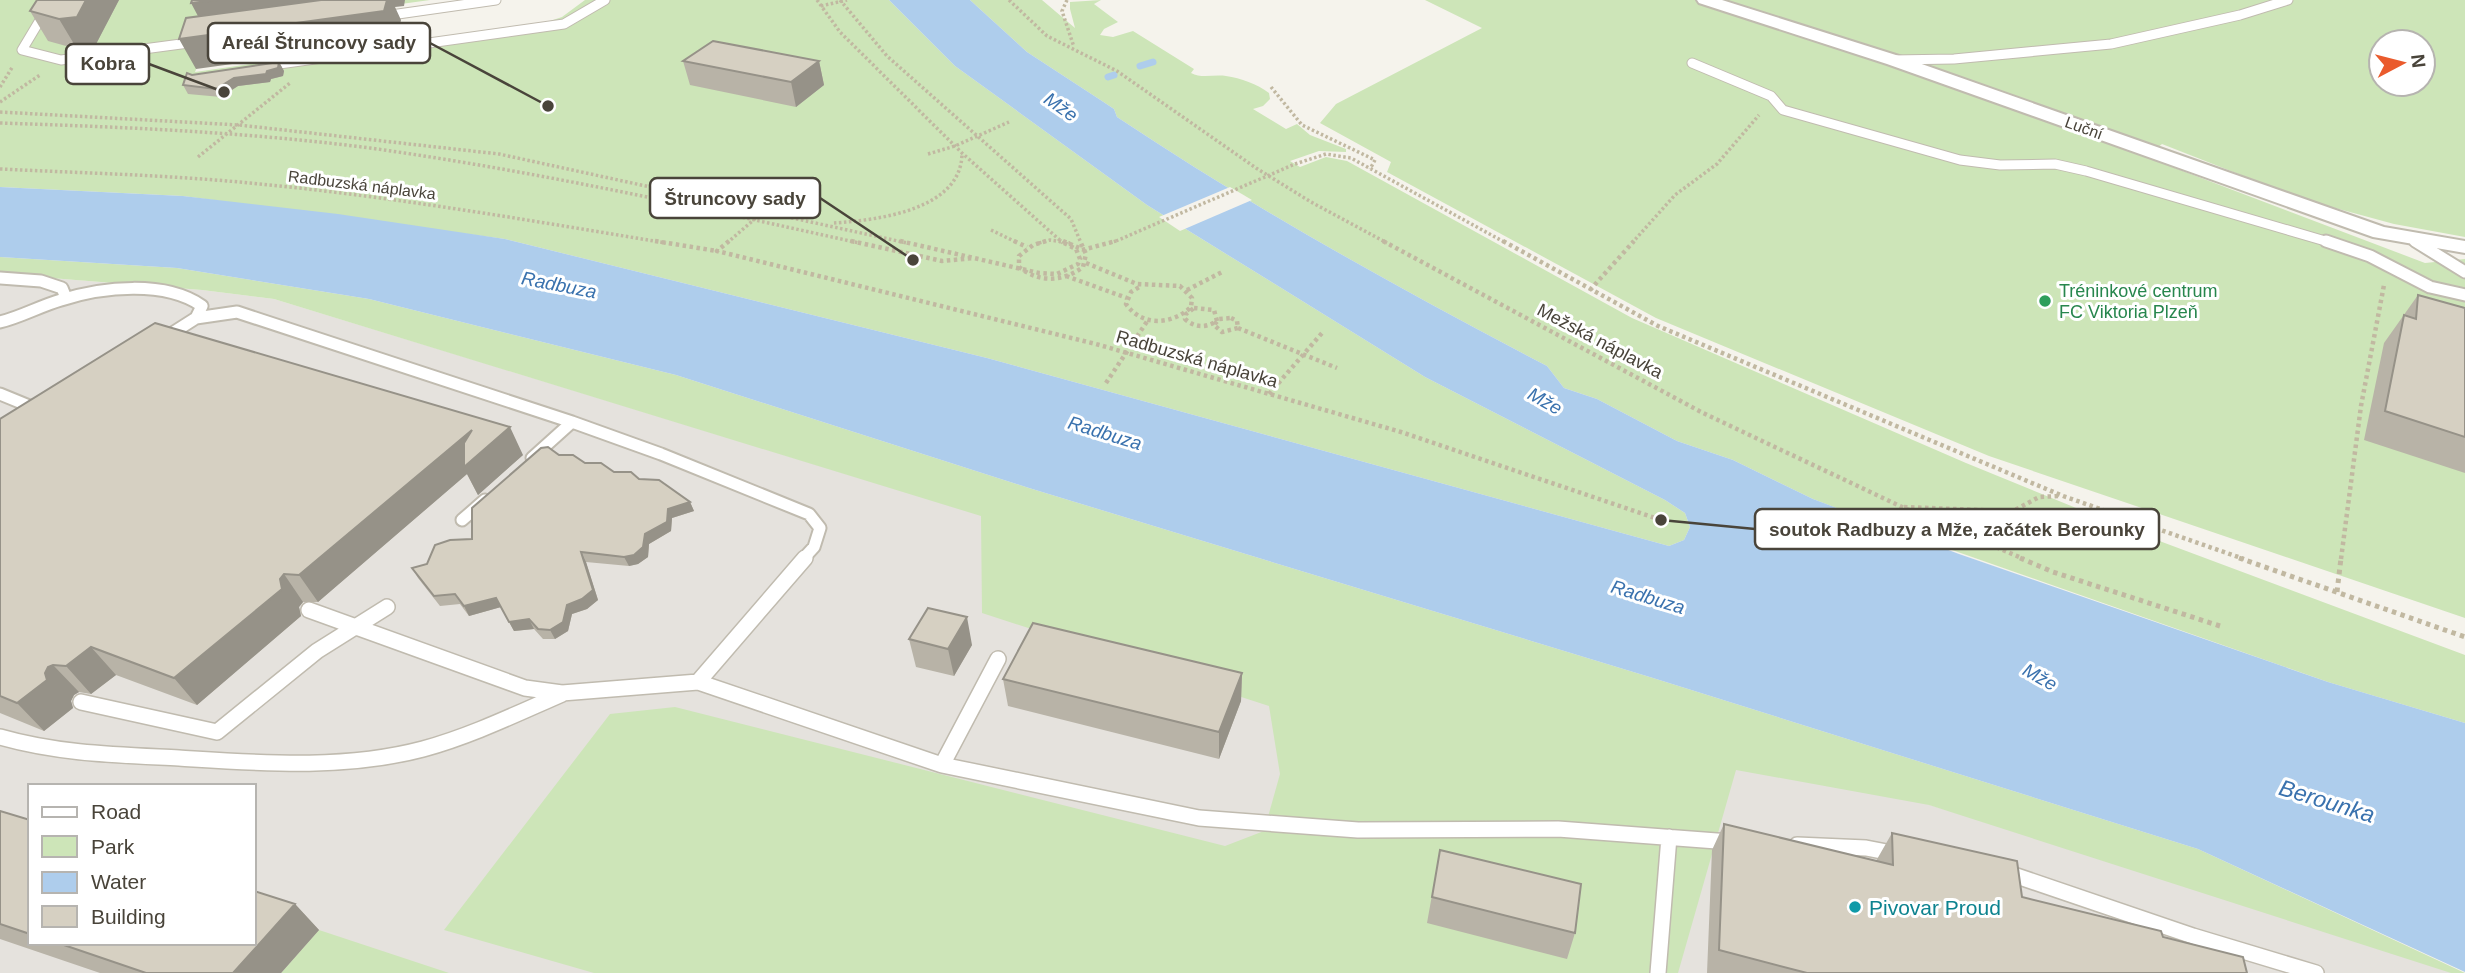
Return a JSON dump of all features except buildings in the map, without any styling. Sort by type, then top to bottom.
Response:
[{"type":"street","name":"Luční","points":[[1705,0],[1893,60],[2381,233],[2465,247]]},
{"type":"lane","points":[[52,0],[22,50],[61,60],[210,40]]},
{"type":"lane","points":[[373,17],[496,0]]},
{"type":"lane","points":[[250,68],[564,24],[604,0]]},
{"type":"lane","points":[[1893,60],[1954,59],[2111,44],[2240,15],[2288,0]]},
{"type":"lane","points":[[1692,63],[1771,96],[1783,110],[1960,160],[2000,165],[2055,164],[2197,201],[2343,246],[2433,289],[2465,295]]},
{"type":"lane","points":[[2412,239],[2465,272]]},
{"type":"lane","points":[[0,278],[41,281],[62,288],[66,298]]},
{"type":"lane","points":[[0,322],[15,319],[66,298],[137,290],[176,293],[195,299],[202,306],[196,318]]},
{"type":"lane","points":[[150,347],[196,318],[237,312],[572,422],[661,454],[808,514],[816,520],[820,528],[814,547],[698,682]]},
{"type":"lane","points":[[0,394],[50,410],[34,421]]},
{"type":"lane","points":[[522,467],[572,422]]},
{"type":"lane","points":[[462,520],[492,494]]},
{"type":"lane","points":[[81,702],[217,732],[317,651],[387,607]]},
{"type":"lane","points":[[309,610],[525,688],[562,693],[698,682],[942,765],[1199,818],[1358,830],[1558,829],[1748,843]]},
{"type":"lane","points":[[942,765],[998,659]]},
{"type":"lane","points":[[0,737],[26,746],[89,754],[328,764],[404,754],[474,731],[562,693]]},
{"type":"lane","points":[[1658,973],[1669,837]]},
{"type":"lane","points":[[1787,845],[1866,848],[1918,857]]},
{"type":"lane","points":[[1983,869],[2009,873],[2285,968],[2316,973]]},
{"type":"path","points":[[0,113],[239,125],[499,154],[825,223],[1048,274],[1066,272],[1078,264],[1078,252],[1058,240],[962,153],[840,32],[817,0]]},
{"type":"path","points":[[821,6],[847,0]]},
{"type":"path","name":"Mežská náplavka","points":[[1009,0],[1047,36],[1074,47],[1117,71],[1256,168],[1311,202],[1703,413],[1902,507],[2053,572],[2220,626]]},
{"type":"path","points":[[1067,0],[1062,11],[1074,47]]},
{"type":"path","points":[[841,1],[887,56],[1071,219],[1084,250],[1086,262],[1079,271],[1050,279],[1033,277],[1019,267],[1018,256],[1027,247],[1038,243],[1058,240],[1078,245],[1084,250]]},
{"type":"path","points":[[0,102],[61,60]]},
{"type":"path","points":[[198,157],[292,82]]},
{"type":"path","points":[[1271,87],[1301,125],[1374,160],[1374,166],[1369,169]]},
{"type":"path","points":[[1590,290],[1675,195],[1717,164],[1764,109],[1771,96]]},
{"type":"path","points":[[928,154],[955,146],[1009,122]]},
{"type":"path","points":[[0,123],[162,128],[367,148],[490,166],[620,190],[942,261],[977,258]]},
{"type":"path","points":[[825,223],[876,217],[928,201],[951,185],[958,176],[962,153]]},
{"type":"path","points":[[1078,252],[1116,241],[1295,164],[1331,153],[1351,158],[1658,326],[2063,496],[2465,637]]},
{"type":"path","name":"Radbuzská náplavka","points":[[0,169],[171,177],[285,187],[432,206],[718,250],[838,278],[1126,353],[1401,432],[1661,520]]},
{"type":"path","points":[[718,250],[765,210]]},
{"type":"path","points":[[991,230],[1027,247]]},
{"type":"path","points":[[1086,262],[1141,286],[1170,283],[1186,290],[1193,302],[1185,319],[1195,326],[1206,326],[1231,318],[1237,321],[1238,328]]},
{"type":"path","points":[[2337,593],[2361,406],[2384,283],[2397,270]]},
{"type":"path","points":[[1186,290],[1222,272]]},
{"type":"path","points":[[1066,276],[1127,298]]},
{"type":"path","points":[[1127,298],[1141,286]]},
{"type":"path","points":[[1127,298],[1129,310],[1148,320],[1167,321],[1198,307],[1211,309],[1217,315],[1215,328],[1220,332],[1233,332],[1238,328]]},
{"type":"path","points":[[1106,383],[1148,320]]},
{"type":"path","points":[[1238,328],[1337,368]]},
{"type":"path","points":[[1269,394],[1322,333]]},
{"type":"path","points":[[1902,507],[2005,511],[2015,510],[2039,496],[2063,496]]},
{"type":"shaded area","points":[[0,274],[202,290],[274,299],[2257,905],[2454,973],[0,973]]},
{"type":"green space","points":[[0,0],[430,0],[212,30],[195,72],[547,22],[562,17],[585,0],[889,0],[955,66],[1147,205],[1425,377],[1665,500],[1685,513],[1690,527],[1684,540],[1669,546],[987,358],[505,239],[183,196],[0,187]]},
{"type":"green space","points":[[970,0],[1042,0],[1075,28],[1070,2],[1101,0],[1094,4],[1118,22],[1104,29],[1100,35],[1113,37],[1133,31],[1194,69],[1191,73],[1199,76],[1232,77],[1254,84],[1269,93],[1270,99],[1263,106],[1253,109],[1286,129],[1297,124],[1310,135],[1346,149],[1346,152],[1319,151],[1290,161],[1300,167],[1326,157],[1347,161],[1632,318],[1966,463],[2130,530],[2465,655],[2465,723],[2328,682],[1881,525],[1813,499],[1733,460],[1677,441],[1597,399],[1564,388],[1547,366],[1329,247],[1169,151],[1117,117],[1114,109],[1027,52]]},
{"type":"green space","name":"Tréninkové centrum FC Viktoria Plzeň","points":[[1425,0],[2465,0],[2465,237],[2394,224],[2302,199],[2162,144],[2146,157],[2425,263],[2465,259],[2465,618],[1989,456],[1656,318],[1387,172],[1391,162],[1320,123],[1336,104],[1482,28]]},
{"type":"green space","points":[[0,257],[177,268],[369,299],[676,375],[1029,488],[1653,678],[2198,849],[2465,973],[2451,973],[1929,805],[1736,770],[1678,973],[594,973],[444,930],[610,714],[675,707],[1225,846],[1264,831],[1280,774],[1269,706],[982,613],[981,516],[274,299],[202,290],[0,274]]},
{"type":"green space","points":[[319,930],[449,973],[281,973]]},
{"type":"water","points":[[889,0],[970,0],[1027,52],[1114,109],[1117,117],[1169,151],[1383,278],[1547,366],[1564,388],[1597,399],[1677,441],[1733,460],[1813,499],[1959,554],[2328,682],[2465,723],[2465,972],[2198,849],[1653,678],[1029,488],[676,375],[369,299],[177,268],[0,257],[0,187],[183,196],[338,214],[505,239],[987,358],[1669,546],[1684,540],[1690,527],[1685,513],[1665,500],[1425,377],[1147,205],[955,66]]},
{"type":"pier","points":[[1230,187],[1252,200],[1180,231],[1159,217]]},
{"type":"waterway","points":[[1140,66],[1153,62]]},
{"type":"waterway","points":[[1108,77],[1114,75]]},
{"type":"place","name":"Kobra","points":[[224,92]]},
{"type":"place","name":"Areál Štruncovy sady","points":[[548,106]]},
{"type":"place","name":"Štruncovy sady","points":[[913,260]]},
{"type":"place","name":"Tréninkové centrum FC Viktoria Plzeň","points":[[2045,301]]},
{"type":"place","name":"soutok Radbuzy a Mže, začátek Berounky","points":[[1661,520]]},
{"type":"place","name":"Pivovar Proud","points":[[1855,907]]},
{"type":"water label","name":"Mže","points":[[1061,107]]},
{"type":"water label","name":"Radbuza","points":[[559,285]]},
{"type":"water label","name":"Mže","points":[[1545,401]]},
{"type":"water label","name":"Radbuza","points":[[1105,433]]},
{"type":"water label","name":"Radbuza","points":[[1648,597]]},
{"type":"water label","name":"Mže","points":[[2040,677]]},
{"type":"water label","name":"Berounka","points":[[2327,801]]}]
